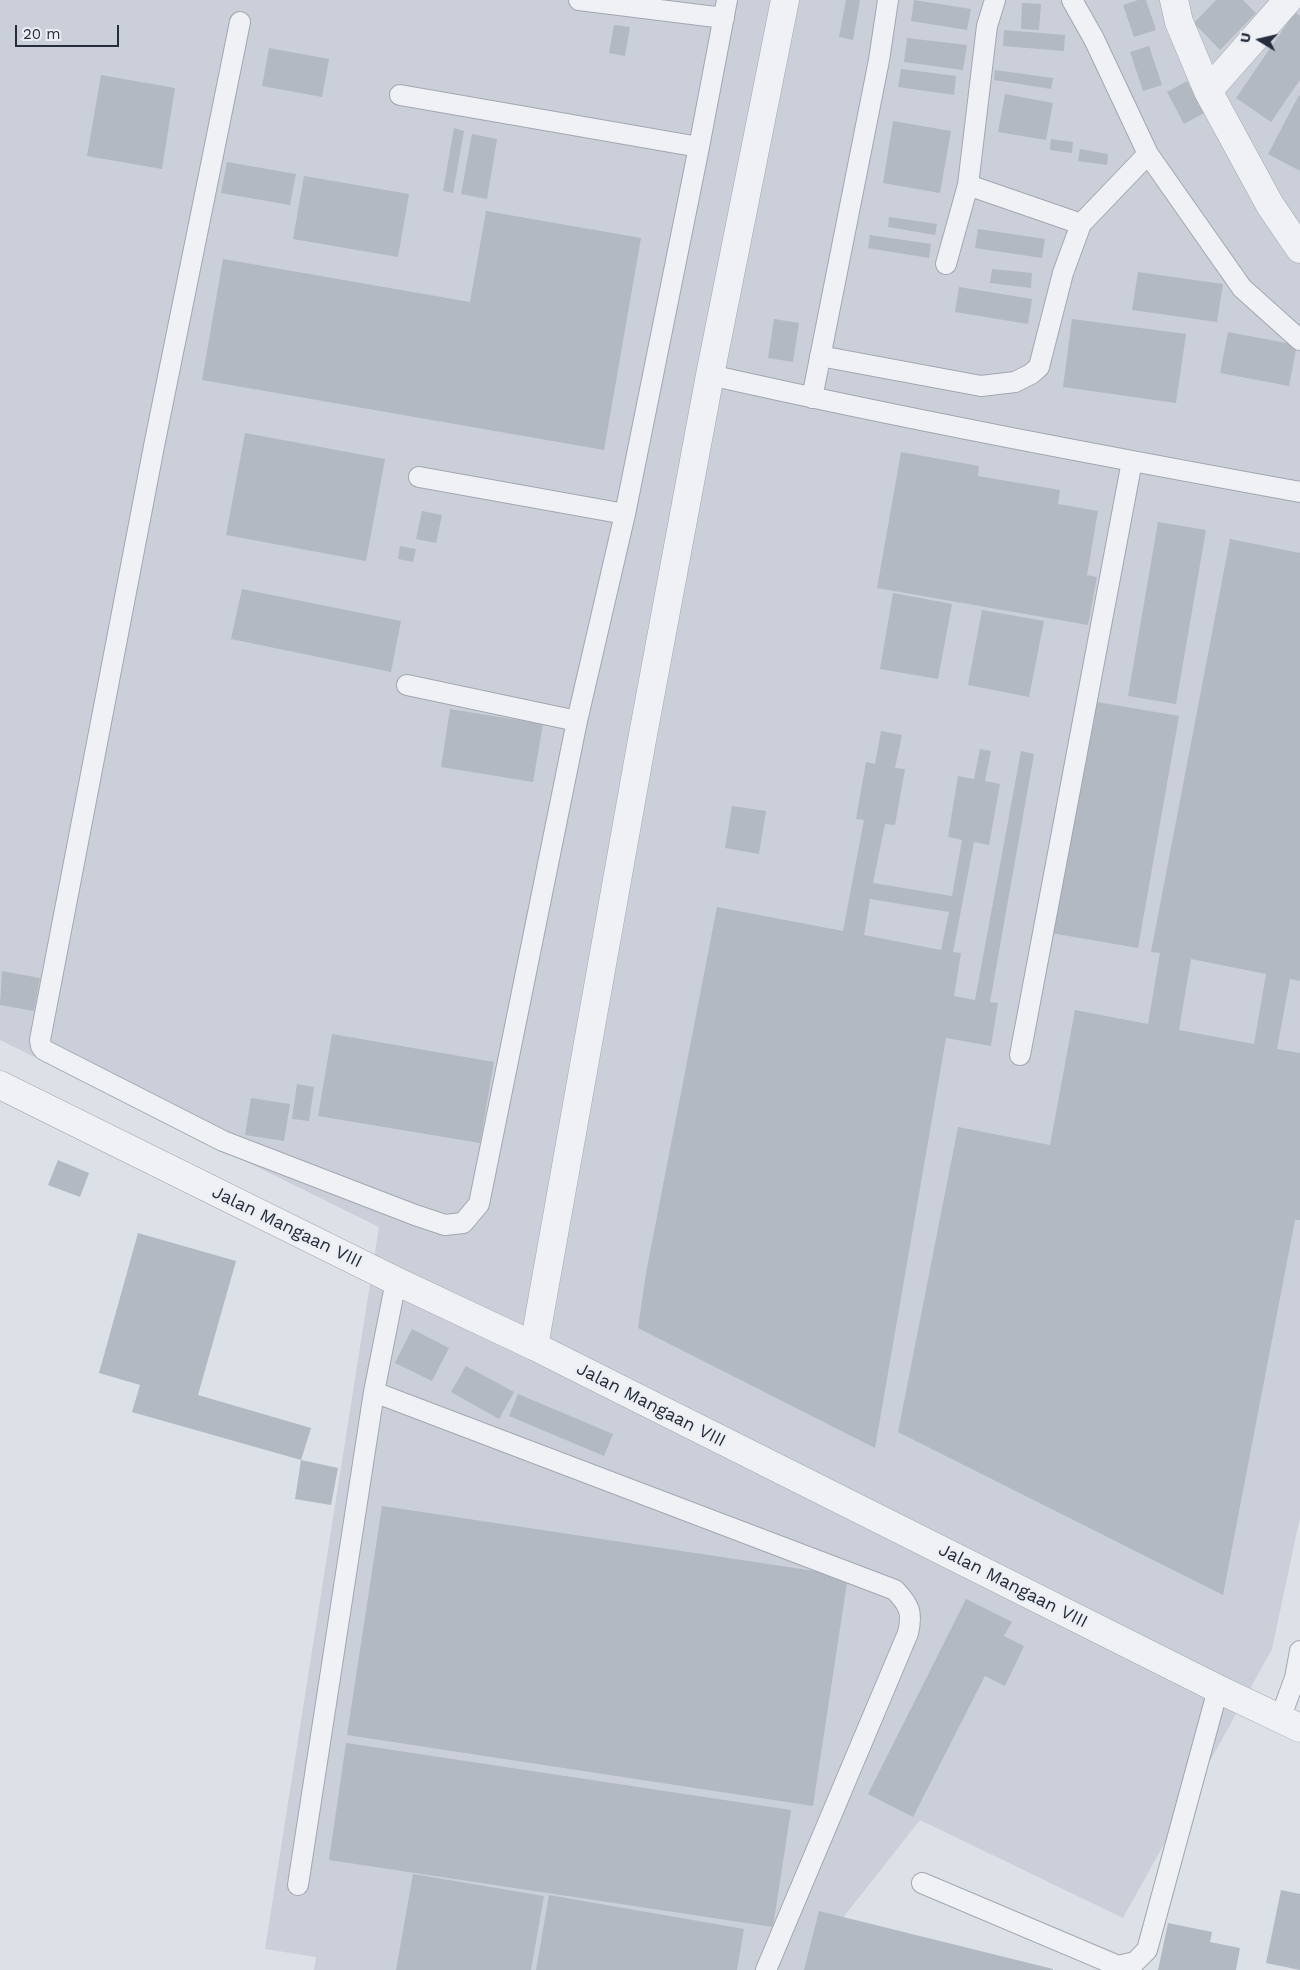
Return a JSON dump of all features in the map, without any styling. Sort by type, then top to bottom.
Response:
[{"type":"street","points":[[534,1346],[642,740],[710,375],[785,0]]},
{"type":"street","points":[[1174,0],[1179,22],[1208,91],[1270,205],[1300,249]]},
{"type":"street","points":[[1208,91],[1288,0]]},
{"type":"street","name":"Jalan Mangaan VIII","points":[[0,1085],[396,1281],[534,1346],[1290,1724]]},
{"type":"lane","points":[[240,22],[154,441],[42,1031],[41,1046],[44,1050],[223,1141],[445,1225],[463,1223],[479,1204],[577,721],[625,514],[725,9],[579,0]]},
{"type":"lane","points":[[812,398],[879,60],[888,0]]},
{"type":"lane","points":[[946,264],[968,185],[986,26],[995,0]]},
{"type":"lane","points":[[1072,0],[1094,39],[1148,154],[1242,288],[1300,340]]},
{"type":"lane","points":[[400,95],[699,147]]},
{"type":"lane","points":[[820,356],[981,386],[1014,382],[1031,374],[1039,367],[1063,273],[1081,224],[1148,154]]},
{"type":"lane","points":[[968,185],[1081,224]]},
{"type":"lane","points":[[710,375],[812,398],[1300,492]]},
{"type":"lane","points":[[1020,1055],[1132,461]]},
{"type":"lane","points":[[419,477],[625,514]]},
{"type":"lane","points":[[407,685],[577,721]]},
{"type":"lane","points":[[298,1885],[374,1392],[396,1281]]},
{"type":"lane","points":[[374,1392],[895,1590],[904,1600],[910,1611],[911,1622],[908,1633],[766,1970]]},
{"type":"lane","points":[[1290,1724],[1300,1651]]},
{"type":"lane","points":[[922,1883],[1118,1966],[1135,1962],[1147,1950],[1218,1689]]},
{"type":"shaded area","points":[[0,0],[1300,0],[1300,1517],[1272,1649],[1123,1918],[920,1820],[845,1915],[823,1970],[314,1970],[316,1957],[265,1949],[379,1227],[0,1040]]},
{"type":"building","points":[[846,0],[860,0],[853,40],[839,37]]},
{"type":"building","points":[[914,0],[971,9],[967,30],[911,21]]},
{"type":"building","points":[[1138,0],[1146,0],[1156,30],[1134,37],[1123,5]]},
{"type":"building","points":[[1216,0],[1243,0],[1256,13],[1220,50],[1194,23]]},
{"type":"building","points":[[1022,3],[1041,4],[1039,30],[1021,29]]},
{"type":"building","points":[[1295,12],[1300,16],[1300,80],[1271,122],[1236,98]]},
{"type":"building","points":[[614,25],[630,27],[625,56],[609,53]]},
{"type":"building","points":[[1004,30],[1065,35],[1064,51],[1003,46]]},
{"type":"building","points":[[907,38],[967,45],[963,70],[904,62]]},
{"type":"building","points":[[1149,46],[1162,85],[1143,91],[1130,52]]},
{"type":"building","points":[[269,48],[329,59],[322,97],[262,86]]},
{"type":"building","points":[[901,69],[956,76],[954,95],[898,87]]},
{"type":"building","points":[[995,70],[1053,78],[1051,89],[994,80]]},
{"type":"building","points":[[101,75],[175,88],[162,169],[87,156]]},
{"type":"building","points":[[1187,81],[1204,113],[1184,124],[1167,92]]},
{"type":"building","points":[[1005,94],[1053,103],[1046,140],[998,132]]},
{"type":"building","points":[[1300,96],[1300,171],[1268,154]]},
{"type":"building","points":[[893,121],[951,131],[940,193],[883,183]]},
{"type":"building","points":[[454,128],[464,131],[453,193],[443,191]]},
{"type":"building","points":[[472,134],[497,139],[487,199],[461,194]]},
{"type":"building","points":[[1051,139],[1073,142],[1072,153],[1050,150]]},
{"type":"building","points":[[1080,149],[1108,154],[1107,165],[1078,161]]},
{"type":"building","points":[[227,162],[296,174],[290,205],[221,193]]},
{"type":"building","points":[[304,176],[409,194],[398,257],[293,239]]},
{"type":"building","points":[[486,211],[641,238],[604,450],[202,380],[223,259],[470,302]]},
{"type":"building","points":[[889,217],[937,224],[935,235],[888,227]]},
{"type":"building","points":[[978,229],[1045,239],[1042,258],[975,248]]},
{"type":"building","points":[[870,235],[931,244],[929,258],[868,248]]},
{"type":"building","points":[[992,269],[1032,273],[1031,288],[990,283]]},
{"type":"building","points":[[1138,272],[1223,284],[1217,322],[1132,310]]},
{"type":"building","points":[[959,287],[1032,299],[1028,324],[955,312]]},
{"type":"building","points":[[774,319],[799,323],[793,362],[768,358]]},
{"type":"building","points":[[1072,319],[1186,334],[1176,403],[1063,387]]},
{"type":"building","points":[[1228,332],[1297,345],[1289,386],[1220,373]]},
{"type":"building","points":[[245,433],[385,459],[366,561],[226,535]]},
{"type":"building","points":[[901,452],[979,466],[978,476],[1060,490],[1058,504],[1098,511],[1087,575],[1097,577],[1088,625],[877,588]]},
{"type":"building","points":[[422,511],[442,515],[436,543],[416,539]]},
{"type":"building","points":[[1158,522],[1206,530],[1176,704],[1128,696]]},
{"type":"building","points":[[1230,539],[1300,553],[1300,981],[1290,979],[1277,1049],[1300,1053],[1300,1220],[1295,1220],[1223,1595],[898,1432],[958,1127],[1050,1145],[1075,1010],[1148,1024],[1160,953],[1151,952]],"holes":[[[1191,959],[1266,974],[1254,1044],[1179,1030]]]},
{"type":"building","points":[[400,546],[416,549],[413,562],[398,559]]},
{"type":"building","points":[[242,589],[401,621],[391,672],[231,639]]},
{"type":"building","points":[[893,593],[952,604],[938,679],[880,669]]},
{"type":"building","points":[[982,610],[1044,621],[1029,697],[968,685]]},
{"type":"building","points":[[1091,701],[1179,716],[1138,948],[1051,933]]},
{"type":"building","points":[[450,709],[543,724],[533,782],[441,767]]},
{"type":"building","points":[[881,731],[902,735],[895,768],[905,769],[895,825],[885,824],[873,883],[952,896],[962,840],[948,837],[958,776],[974,779],[980,749],[991,751],[985,781],[1000,784],[989,845],[974,842],[953,952],[961,953],[954,996],[975,1000],[1021,751],[1034,754],[990,1002],[998,1003],[991,1046],[946,1038],[875,1448],[638,1328],[646,1273],[717,907],[843,931],[864,820],[856,819],[866,762],[875,764]],"holes":[[[870,899],[949,912],[941,950],[864,935]]]},
{"type":"building","points":[[732,806],[766,811],[759,854],[725,848]]},
{"type":"building","points":[[2,971],[40,978],[34,1011],[0,1005]]},
{"type":"building","points":[[332,1034],[494,1062],[480,1143],[318,1116]]},
{"type":"building","points":[[297,1084],[314,1087],[309,1121],[292,1119]]},
{"type":"building","points":[[251,1098],[290,1104],[284,1141],[245,1135]]},
{"type":"building","points":[[58,1160],[89,1173],[80,1197],[48,1185]]},
{"type":"building","points":[[138,1233],[236,1261],[198,1395],[311,1428],[301,1460],[132,1412],[140,1385],[99,1373]]},
{"type":"building","points":[[412,1329],[449,1348],[432,1381],[395,1363]]},
{"type":"building","points":[[466,1366],[514,1392],[499,1419],[451,1392]]},
{"type":"building","points":[[518,1394],[613,1434],[604,1456],[509,1416]]},
{"type":"building","points":[[301,1460],[338,1468],[331,1505],[295,1499]]},
{"type":"building","points":[[382,1506],[848,1576],[813,1806],[347,1735]]},
{"type":"building","points":[[966,1599],[1012,1622],[1004,1636],[1024,1646],[1005,1686],[985,1676],[913,1817],[868,1794]]},
{"type":"building","points":[[346,1743],[791,1810],[773,1927],[329,1860]]},
{"type":"building","points":[[413,1874],[544,1896],[531,1970],[396,1970]]},
{"type":"building","points":[[1281,1890],[1300,1894],[1300,1970],[1266,1963]]},
{"type":"building","points":[[549,1895],[744,1929],[737,1970],[536,1970]]},
{"type":"building","points":[[819,1911],[1053,1969],[1053,1970],[804,1970]]},
{"type":"building","points":[[1168,1923],[1212,1932],[1210,1942],[1240,1948],[1236,1970],[1158,1970]]}]
